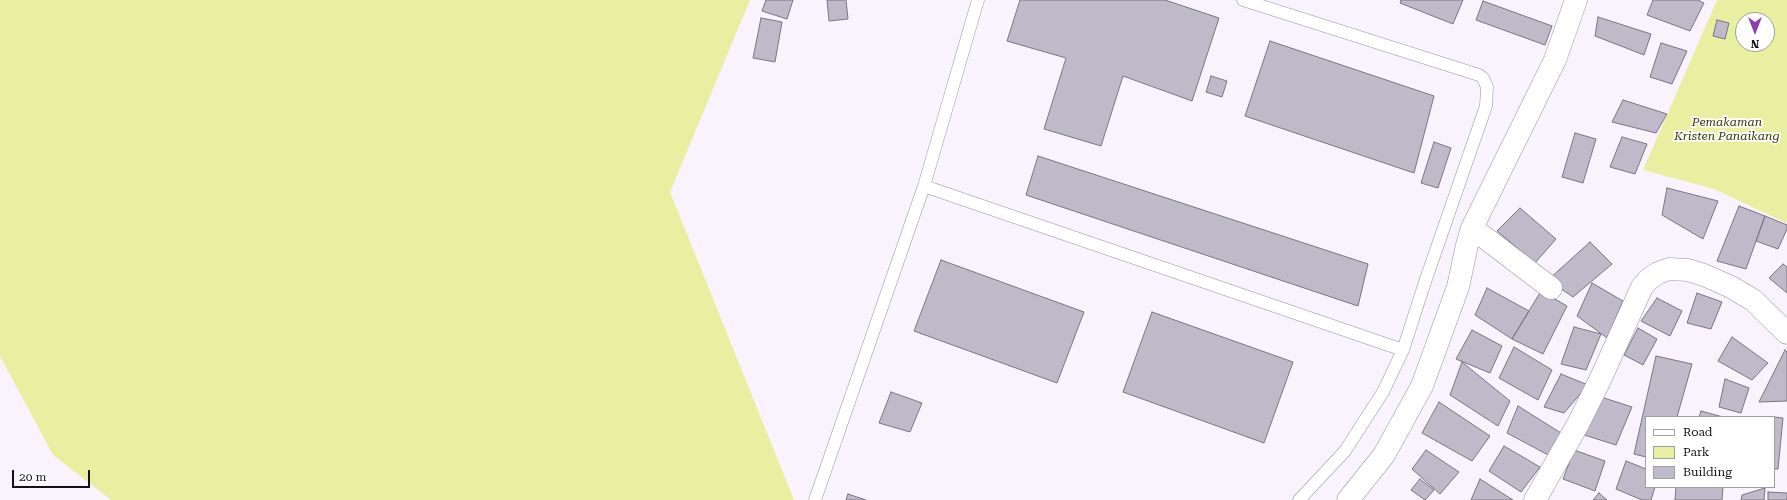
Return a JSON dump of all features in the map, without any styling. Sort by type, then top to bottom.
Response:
[{"type":"street","points":[[1348,500],[1384,456],[1422,386],[1458,287],[1472,228],[1555,60],[1576,0]]},
{"type":"street","points":[[1472,228],[1551,288]]},
{"type":"street","points":[[1535,500],[1594,393],[1642,287],[1649,279],[1658,273],[1670,269],[1688,270],[1704,275],[1731,287],[1752,300],[1787,333]]},
{"type":"lane","points":[[815,500],[924,186],[978,0]]},
{"type":"lane","points":[[1243,0],[1479,75],[1483,78],[1486,87],[1486,106],[1424,282],[1403,350],[1383,392],[1345,451],[1299,500]]},
{"type":"lane","points":[[924,186],[1403,350]]},
{"type":"green space","points":[[0,0],[750,0],[670,192],[794,500],[111,500],[53,455],[0,356]]},
{"type":"green space","name":"Pemakaman Kristen Panaikang","points":[[1717,0],[1787,0],[1787,222],[1786,223],[1714,189],[1643,170]]},
{"type":"building","points":[[766,0],[793,0],[787,19],[762,11]]},
{"type":"building","points":[[827,0],[846,0],[848,19],[829,21]]},
{"type":"building","points":[[1020,0],[1165,0],[1219,18],[1192,101],[1123,76],[1101,146],[1044,129],[1066,58],[1007,41]]},
{"type":"building","points":[[1401,0],[1463,0],[1453,24],[1400,3]]},
{"type":"building","points":[[1653,0],[1698,0],[1704,3],[1690,31],[1647,15]]},
{"type":"building","points":[[1483,1],[1552,26],[1545,45],[1476,20]]},
{"type":"building","points":[[1598,17],[1651,34],[1644,55],[1595,36]]},
{"type":"building","points":[[761,18],[782,22],[775,62],[753,58]]},
{"type":"building","points":[[1717,20],[1729,23],[1725,39],[1713,36]]},
{"type":"building","points":[[1270,41],[1434,96],[1414,173],[1245,116]]},
{"type":"building","points":[[1661,43],[1687,51],[1672,84],[1650,77]]},
{"type":"building","points":[[1211,76],[1227,81],[1222,97],[1206,92]]},
{"type":"building","points":[[1623,100],[1667,114],[1656,133],[1612,122]]},
{"type":"building","points":[[1575,133],[1596,139],[1583,183],[1562,177]]},
{"type":"building","points":[[1622,137],[1647,144],[1635,174],[1610,167]]},
{"type":"building","points":[[1434,142],[1451,148],[1438,188],[1421,183]]},
{"type":"building","points":[[1038,156],[1368,264],[1358,306],[1026,195]]},
{"type":"building","points":[[1667,188],[1718,201],[1703,239],[1662,215]]},
{"type":"building","points":[[1739,206],[1765,216],[1746,269],[1717,261]]},
{"type":"building","points":[[1520,208],[1556,239],[1535,263],[1497,231]]},
{"type":"building","points":[[1765,216],[1787,225],[1787,229],[1778,249],[1756,241]]},
{"type":"building","points":[[1590,242],[1612,264],[1573,297],[1548,280]]},
{"type":"building","points":[[941,260],[1084,312],[1057,383],[914,331]]},
{"type":"building","points":[[1783,264],[1787,267],[1787,293],[1769,278]]},
{"type":"building","points":[[1592,283],[1623,301],[1607,338],[1577,316]]},
{"type":"building","points":[[1487,288],[1529,311],[1512,339],[1475,315]]},
{"type":"building","points":[[1541,291],[1567,306],[1543,354],[1512,339]]},
{"type":"building","points":[[1697,293],[1722,302],[1711,329],[1687,323]]},
{"type":"building","points":[[1657,298],[1682,311],[1670,336],[1641,321]]},
{"type":"building","points":[[1152,312],[1293,362],[1264,443],[1123,392]]},
{"type":"building","points":[[1574,327],[1601,334],[1586,370],[1561,364]]},
{"type":"building","points":[[1638,328],[1657,339],[1643,365],[1624,355]]},
{"type":"building","points":[[1472,330],[1502,346],[1490,373],[1456,359]]},
{"type":"building","points":[[1732,337],[1768,363],[1752,380],[1718,361]]},
{"type":"building","points":[[1514,347],[1552,370],[1538,400],[1499,378]]},
{"type":"building","points":[[1785,350],[1787,352],[1787,401],[1759,402]]},
{"type":"building","points":[[1656,356],[1692,364],[1677,416],[1645,416],[1645,457],[1634,454]]},
{"type":"building","points":[[1462,362],[1510,401],[1498,426],[1450,395]]},
{"type":"building","points":[[1561,374],[1588,385],[1564,413],[1544,407]]},
{"type":"building","points":[[1725,379],[1749,388],[1741,413],[1719,407]]},
{"type":"building","points":[[891,392],[922,403],[910,432],[879,423]]},
{"type":"building","points":[[1598,396],[1632,407],[1616,445],[1581,434]]},
{"type":"building","points":[[1439,402],[1490,436],[1472,461],[1422,433]]},
{"type":"building","points":[[1518,406],[1561,433],[1550,456],[1507,433]]},
{"type":"building","points":[[1701,411],[1719,416],[1699,416]]},
{"type":"building","points":[[1775,417],[1783,418],[1778,469],[1775,469]]},
{"type":"building","points":[[1504,446],[1540,467],[1521,492],[1489,471]]},
{"type":"building","points":[[1426,450],[1459,472],[1440,494],[1412,469]]},
{"type":"building","points":[[1574,450],[1605,461],[1595,491],[1563,479]]},
{"type":"building","points":[[1626,461],[1645,469],[1645,488],[1655,488],[1651,500],[1642,500],[1616,489]]},
{"type":"building","points":[[1420,479],[1434,490],[1425,500],[1411,490]]},
{"type":"building","points":[[1480,479],[1513,500],[1471,500]]},
{"type":"building","points":[[1676,488],[1723,488],[1722,500],[1675,500]]},
{"type":"building","points":[[1765,488],[1764,500],[1741,500],[1742,495]]},
{"type":"building","points":[[1768,492],[1787,493],[1787,500],[1768,500]]},
{"type":"building","points":[[1599,493],[1607,500],[1593,500]]},
{"type":"building","points":[[848,494],[866,500],[846,500]]}]
